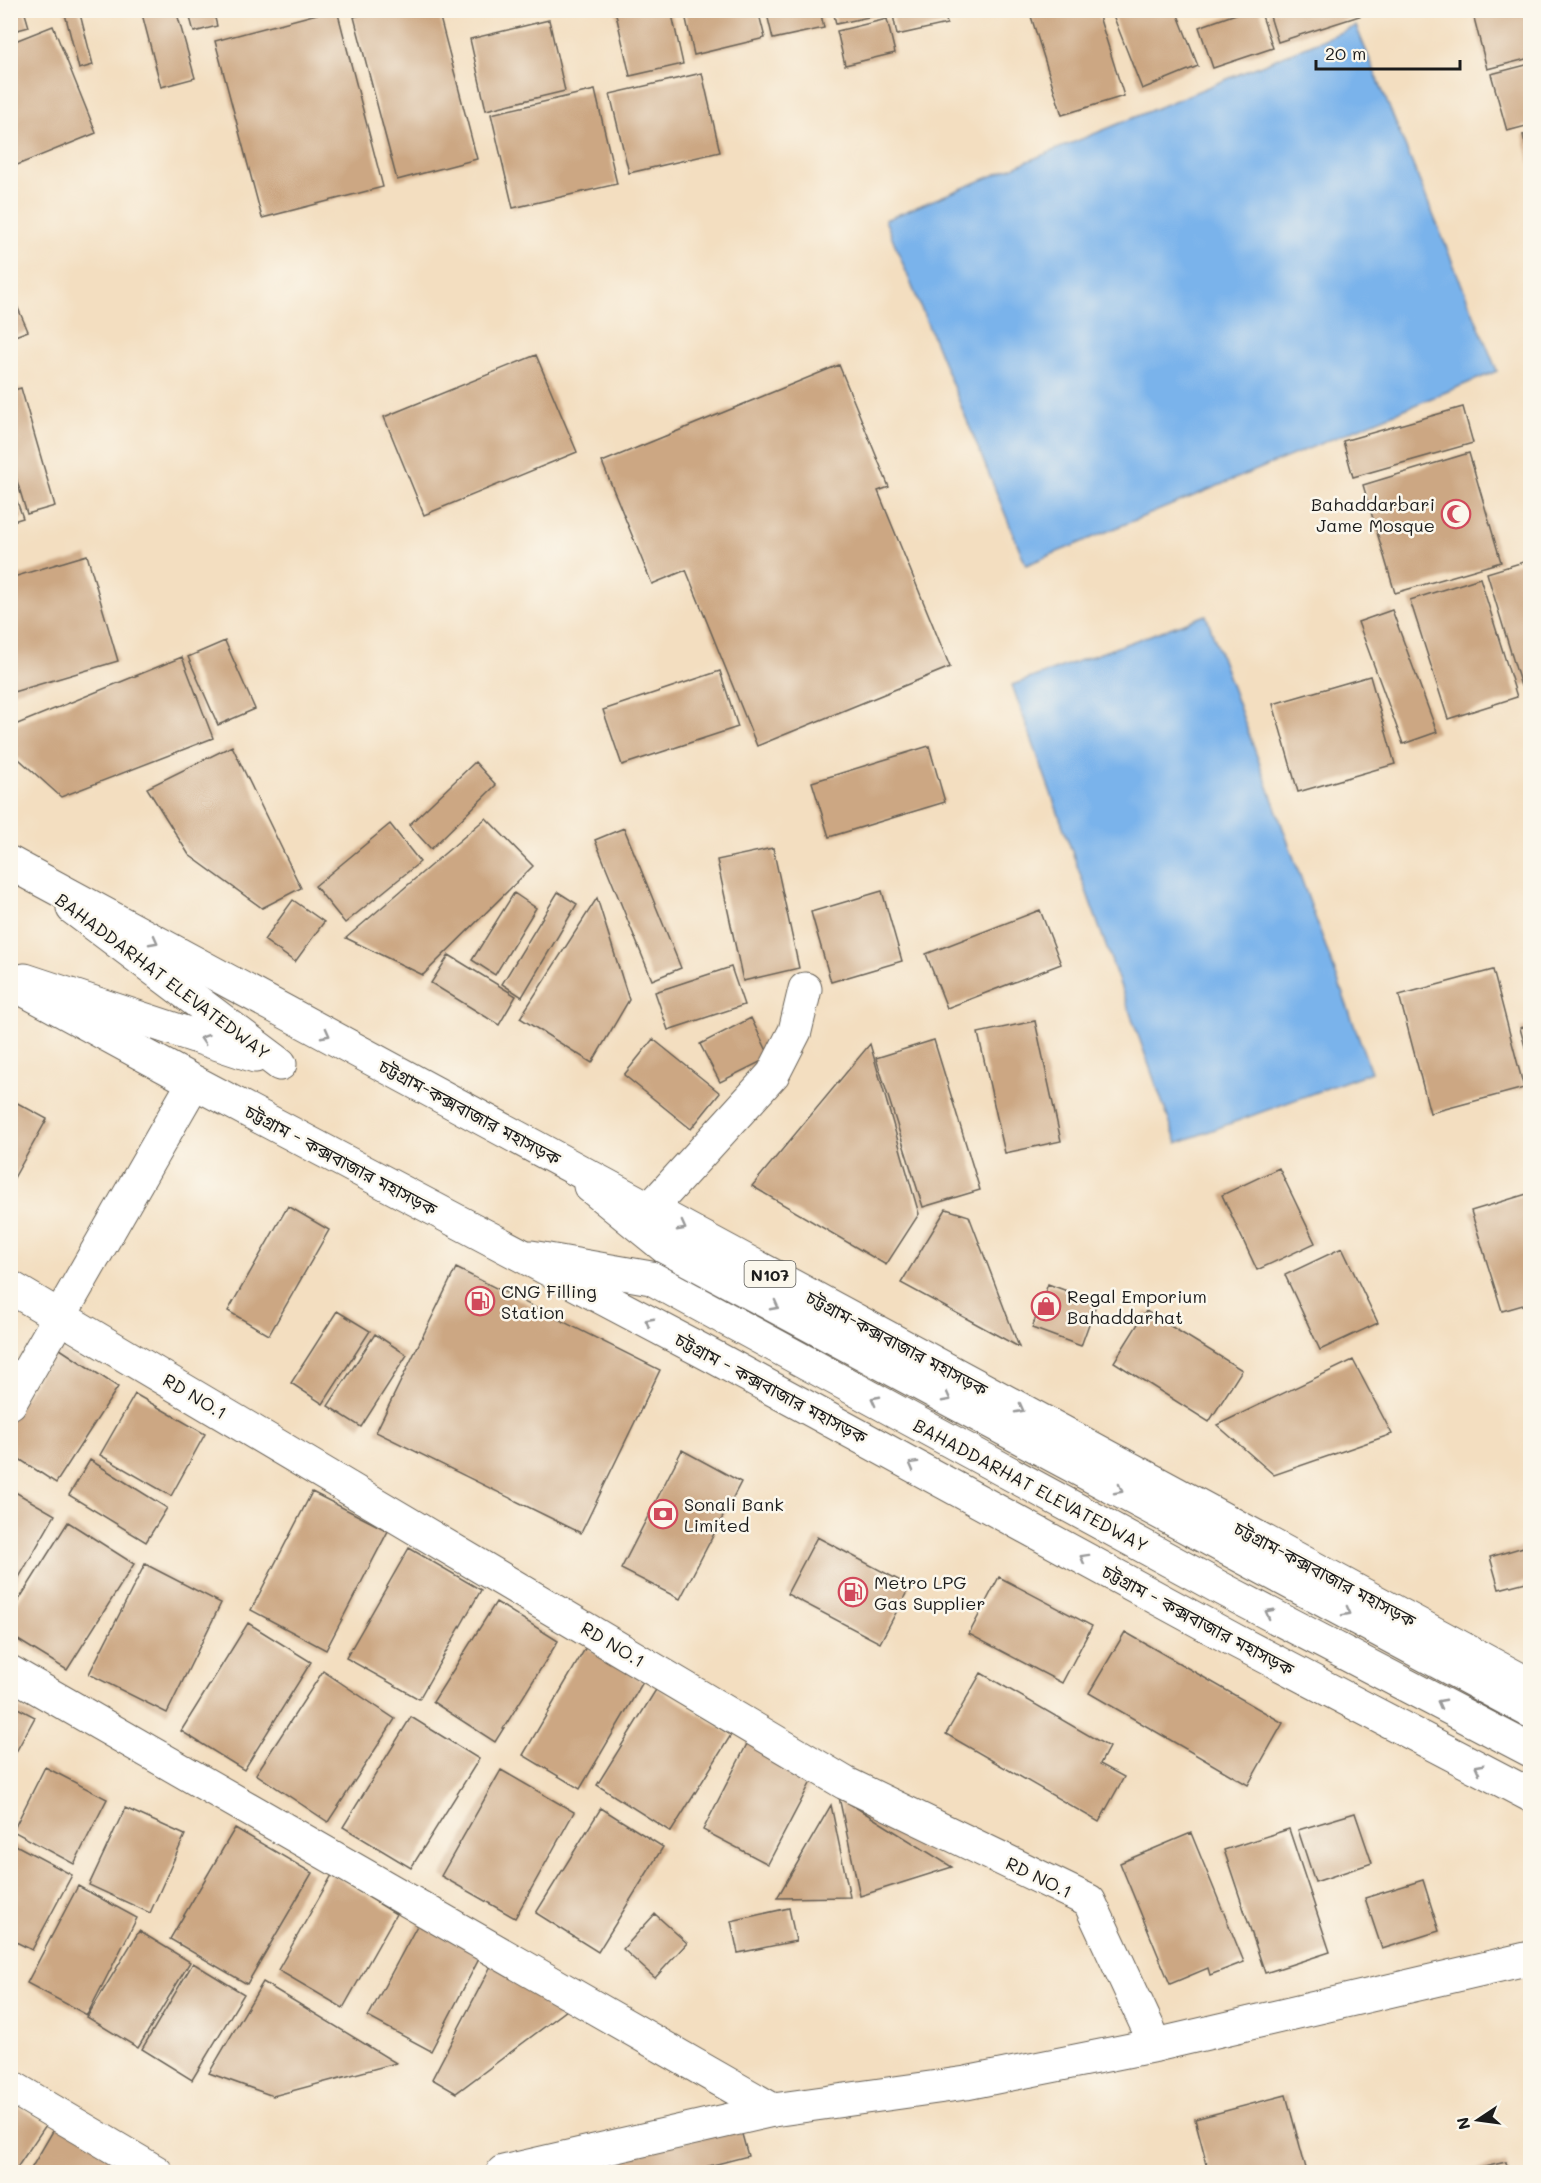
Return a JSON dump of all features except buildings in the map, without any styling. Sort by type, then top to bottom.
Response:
[{"type":"main road","name":"BAHADDARHAT ELEVATEDWAY","points":[[10,975],[280,1064],[16,866]]},
{"type":"main road","name":"চট্টগ্রাম-কক্সবাজার মহাসড়ক","points":[[16,866],[1530,1685]]},
{"type":"main road","name":"চট্টগ্রাম - কক্সবাজার মহাসড়ক","points":[[10,982],[716,1358],[1234,1640],[1530,1795]]},
{"type":"main road","points":[[650,1209],[773,1074],[795,1031],[805,988]]},
{"type":"main road","points":[[10,1403],[62,1316],[194,1082]]},
{"type":"main road","name":"BAHADDARHAT ELEVATEDWAY","points":[[554,1157],[665,1247],[1530,1711]]},
{"type":"main road","name":"BAHADDARHAT ELEVATEDWAY","points":[[520,1255],[651,1278],[1224,1590],[1530,1750]]},
{"type":"main road","name":"RD NO.1","points":[[10,1287],[845,1783],[1089,1901],[1156,2045]]},
{"type":"main road","points":[[10,1672],[773,2110]]},
{"type":"main road","points":[[503,2172],[773,2110],[966,2083],[1156,2045],[1530,1958]]},
{"type":"main road","points":[[10,2086],[156,2172]]},
{"type":"water","points":[[1356,26],[1497,371],[1026,565],[885,220]]},
{"type":"water","points":[[1206,615],[1371,1072],[1177,1143],[1012,685]]},
{"type":"place","name":"Bahaddarbari Jame Mosque","points":[[1456,514]]},
{"type":"place","name":"CNG Filling Station","points":[[480,1301]]},
{"type":"place","name":"Regal Emporium Bahaddarhat","points":[[1046,1306]]},
{"type":"place","name":"Sonali Bank Limited","points":[[663,1514]]},
{"type":"place","name":"Metro LPG Gas Supplier","points":[[853,1592]]}]
